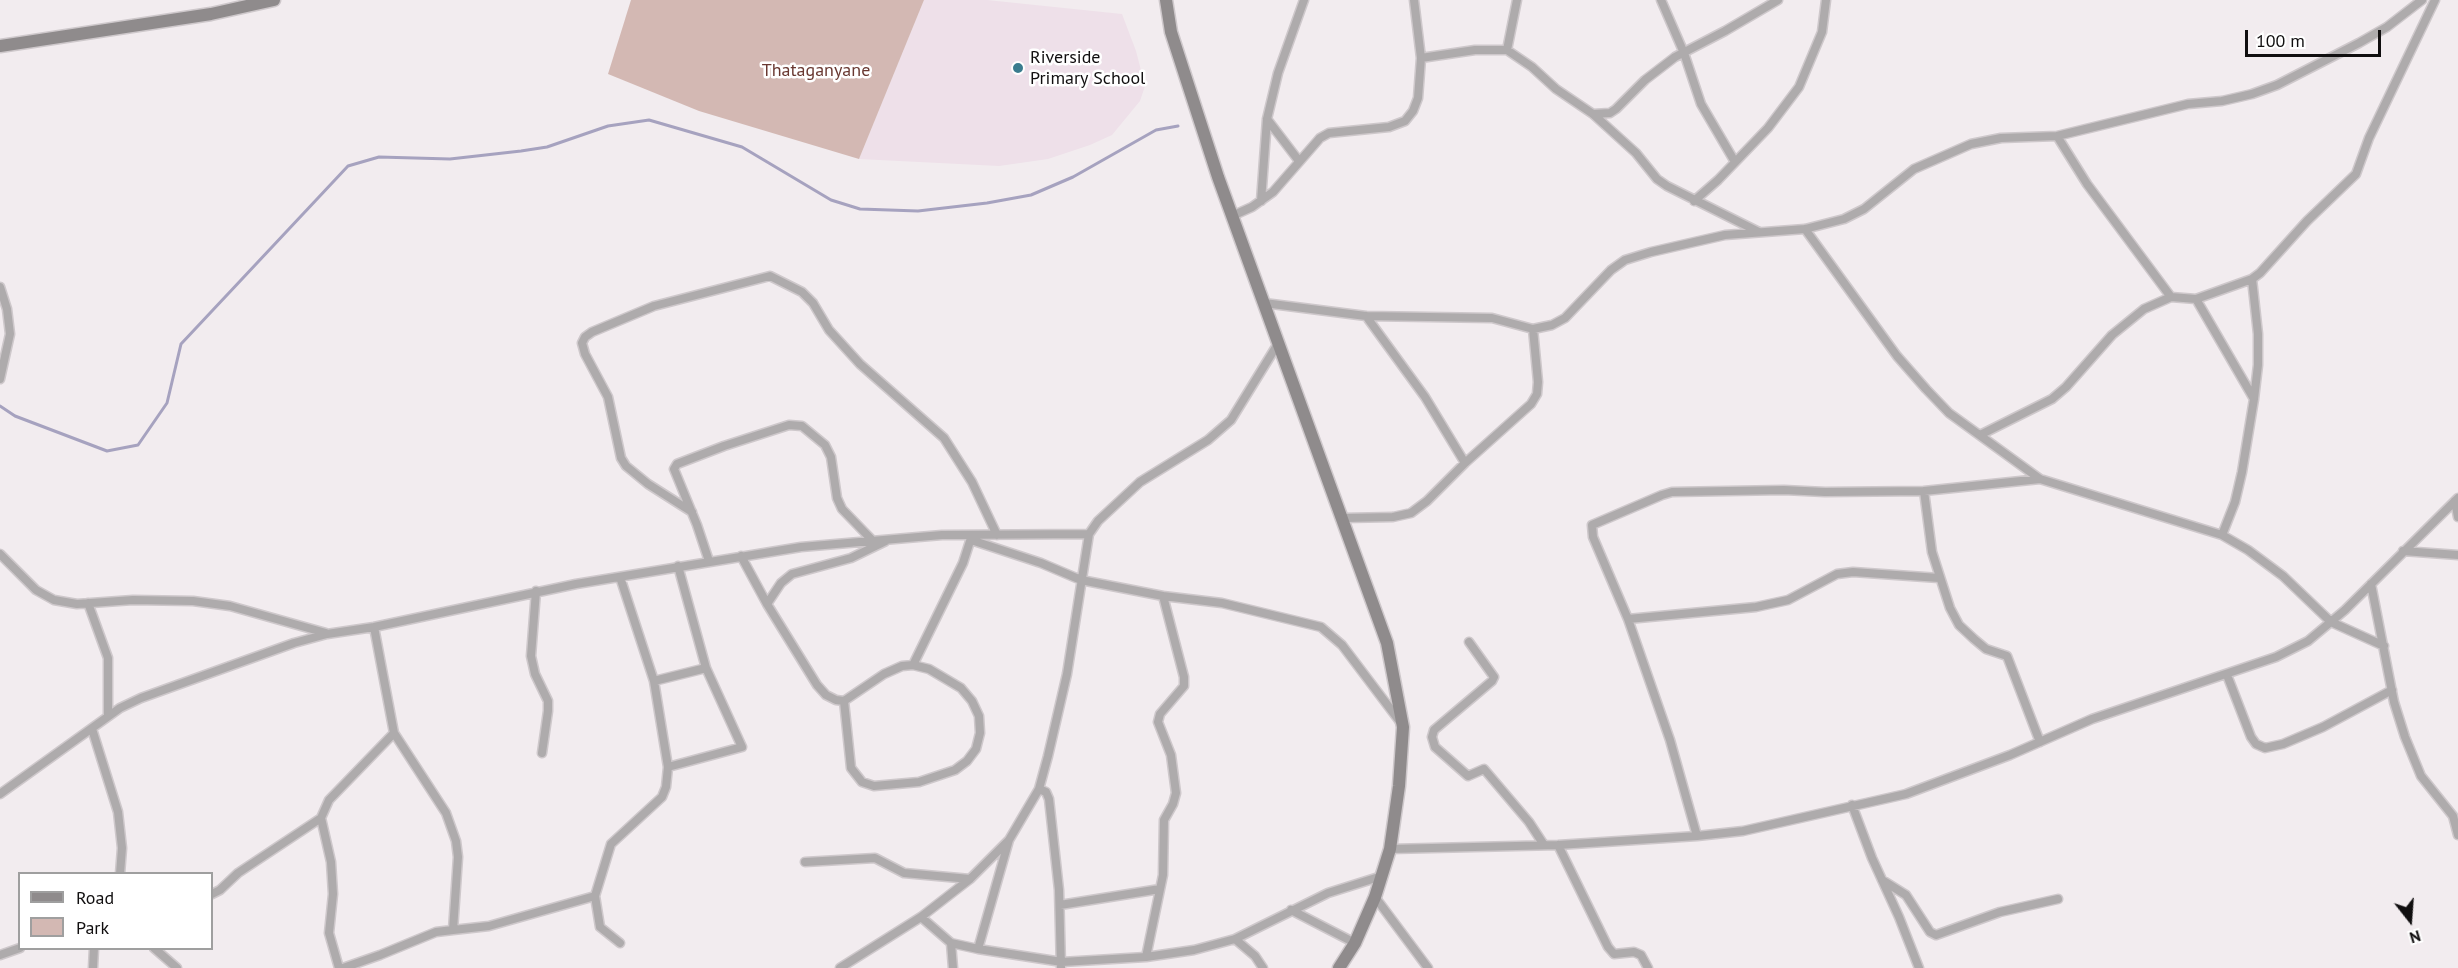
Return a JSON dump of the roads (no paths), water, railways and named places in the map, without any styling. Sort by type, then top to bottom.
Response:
[{"type":"street","points":[[0,46],[211,14],[274,0]]},
{"type":"street","points":[[1166,0],[1171,32],[1232,216],[1344,518],[1387,643],[1403,727],[1399,786],[1390,849],[1375,897],[1355,943],[1339,968]]},
{"type":"street","points":[[1261,201],[1267,118],[1278,74],[1304,0]]},
{"type":"street","points":[[1232,216],[1273,192],[1320,138],[1329,133],[1389,127],[1405,121],[1413,111],[1418,98],[1420,58],[1414,0]]},
{"type":"street","points":[[1507,50],[1516,0]]},
{"type":"street","points":[[1661,0],[1684,53],[1701,104],[1735,162]]},
{"type":"street","points":[[1593,114],[1610,113],[1645,80],[1675,57],[1778,0]]},
{"type":"street","points":[[1695,201],[1768,128],[1799,87],[1822,32],[1826,0]]},
{"type":"street","points":[[1264,303],[1366,316],[1492,318],[1533,329],[1552,325],[1565,318],[1611,270],[1625,260],[1725,235],[1805,229],[1844,219],[1864,209],[1914,169],[1971,144],[2001,138],[2057,136],[2188,104],[2223,101],[2277,85],[2378,33],[2422,0]]},
{"type":"street","points":[[1980,435],[2052,399],[2066,387],[2112,335],[2144,309],[2170,297],[2196,299],[2252,279],[2356,174],[2369,138],[2436,0]]},
{"type":"street","points":[[1420,58],[1475,50],[1507,50],[1532,67],[1556,89],[1593,114],[1636,153],[1657,179],[1695,201],[1761,233]]},
{"type":"street","points":[[1267,118],[1299,161]]},
{"type":"street","points":[[2057,136],[2086,184],[2170,297]]},
{"type":"street","points":[[1805,229],[1896,356],[1949,413],[2040,479],[2222,535],[2248,550],[2283,576],[2331,622],[2384,646]]},
{"type":"street","points":[[692,512],[648,484],[626,466],[621,458],[608,397],[585,354],[582,343],[585,337],[592,332],[654,306],[770,276],[802,292],[813,303],[829,330],[860,364],[944,438],[972,482],[997,536]]},
{"type":"street","points":[[2222,535],[2235,502],[2242,472],[2258,365],[2258,334],[2252,279]]},
{"type":"street","points":[[0,287],[7,309],[9,334],[0,379]]},
{"type":"street","points":[[2196,299],[2254,399]]},
{"type":"street","points":[[1366,316],[1425,397],[1465,462]]},
{"type":"street","points":[[1344,518],[1393,517],[1411,513],[1427,501],[1465,462],[1531,404],[1536,394],[1533,329]]},
{"type":"street","points":[[840,968],[921,918],[970,879],[1009,840],[1039,789],[1067,674],[1089,534],[1098,521],[1140,482],[1208,441],[1231,420],[1279,342]]},
{"type":"street","points":[[709,561],[692,512],[675,474],[674,469],[677,464],[724,446],[796,424],[812,433],[825,445],[831,457],[837,498],[842,509],[872,540]]},
{"type":"street","points":[[1697,836],[1670,740],[1628,619],[1593,537],[1592,525],[1662,495],[1679,492],[1924,491],[2040,479]]},
{"type":"street","points":[[1924,491],[1930,542],[1939,578],[1959,625],[1986,649],[2007,656],[2040,742]]},
{"type":"street","points":[[2456,500],[2458,517]]},
{"type":"street","points":[[1390,849],[1558,845],[1697,836],[1743,831],[1906,794],[1949,779],[2092,719],[2227,675],[2276,657],[2308,641],[2371,584],[2456,500]]},
{"type":"street","points":[[0,794],[108,716],[141,698],[294,643],[327,634],[374,627],[536,591],[741,556],[890,538],[1089,534]]},
{"type":"street","points":[[972,537],[1041,562],[1081,580],[1163,596],[1222,603],[1321,627],[1341,645],[1403,727]]},
{"type":"street","points":[[913,665],[944,605],[972,537]]},
{"type":"street","points":[[766,604],[781,582],[792,574],[851,558],[890,538]]},
{"type":"street","points":[[2403,551],[2458,555]]},
{"type":"street","points":[[0,554],[36,590],[54,600],[77,604],[193,601],[230,606],[327,634]]},
{"type":"street","points":[[741,556],[766,604],[817,685],[826,695],[836,700],[844,700],[884,674],[902,666],[913,665],[928,669],[961,688],[972,701],[979,716],[980,734],[976,749],[967,761],[955,770],[919,782],[874,786],[862,782],[851,768],[844,700]]},
{"type":"street","points":[[668,767],[742,747],[706,668],[678,566]]},
{"type":"street","points":[[1628,619],[1756,607],[1788,600],[1837,574],[1853,572],[1939,578]]},
{"type":"street","points":[[620,577],[654,681],[668,767],[666,787],[662,797],[611,844],[596,896],[600,927],[620,943]]},
{"type":"street","points":[[2371,584],[2392,690],[2405,737],[2421,776],[2453,816],[2458,835]]},
{"type":"street","points":[[536,591],[531,656],[535,675],[548,701],[542,753]]},
{"type":"street","points":[[1146,957],[1160,889],[1164,820],[1176,793],[1171,755],[1158,722],[1160,714],[1184,686],[1184,677],[1163,596]]},
{"type":"street","points":[[88,603],[108,658],[108,716]]},
{"type":"street","points":[[374,627],[394,733],[452,824],[458,857],[453,930]]},
{"type":"street","points":[[1469,642],[1494,677],[1434,730],[1432,738],[1435,747],[1468,776],[1484,769],[1529,822],[1544,845]]},
{"type":"street","points":[[654,681],[706,668]]},
{"type":"street","points":[[2227,675],[2251,737],[2256,744],[2265,748],[2283,744],[2323,727],[2392,690]]},
{"type":"street","points":[[92,729],[118,812],[122,848],[120,872]]},
{"type":"street","points":[[394,733],[328,800],[321,818],[332,873],[333,894],[329,933],[341,968],[436,932],[489,926],[596,896]]},
{"type":"street","points":[[1039,789],[1046,792],[1049,799],[1060,905],[1062,965]]},
{"type":"street","points":[[1852,805],[1919,968]]},
{"type":"street","points":[[213,894],[238,873],[321,818]]},
{"type":"street","points":[[978,949],[1009,840]]},
{"type":"street","points":[[1558,845],[1608,947],[1614,954],[1634,952],[1641,955],[1648,968]]},
{"type":"street","points":[[806,862],[874,858],[904,873],[970,879]]},
{"type":"street","points":[[921,918],[951,943],[1062,965],[1194,950],[1235,939],[1328,893],[1382,876]]},
{"type":"street","points":[[1882,880],[1906,895],[1930,932],[1936,935],[2000,912],[2058,899]]},
{"type":"street","points":[[1060,905],[1160,889]]},
{"type":"street","points":[[1375,897],[1428,968]]},
{"type":"street","points":[[1291,910],[1355,943]]},
{"type":"street","points":[[1235,939],[1255,956],[1263,968]]},
{"type":"street","points":[[951,943],[953,968]]},
{"type":"street","points":[[0,955],[18,949]]},
{"type":"street","points":[[93,968],[94,950]]},
{"type":"street","points":[[156,950],[177,968]]},
{"type":"waterway","points":[[0,406],[15,416],[107,451],[138,445],[167,403],[181,344],[348,166],[379,157],[450,159],[521,151],[547,147],[608,126],[649,120],[742,147],[831,200],[860,209],[918,211],[1031,195],[1073,177],[1156,130],[1178,126]]},
{"type":"place","name":"Riverside Primary School","points":[[1018,68]]},
{"type":"park label","name":"Thataganyane","points":[[816,71]]}]
